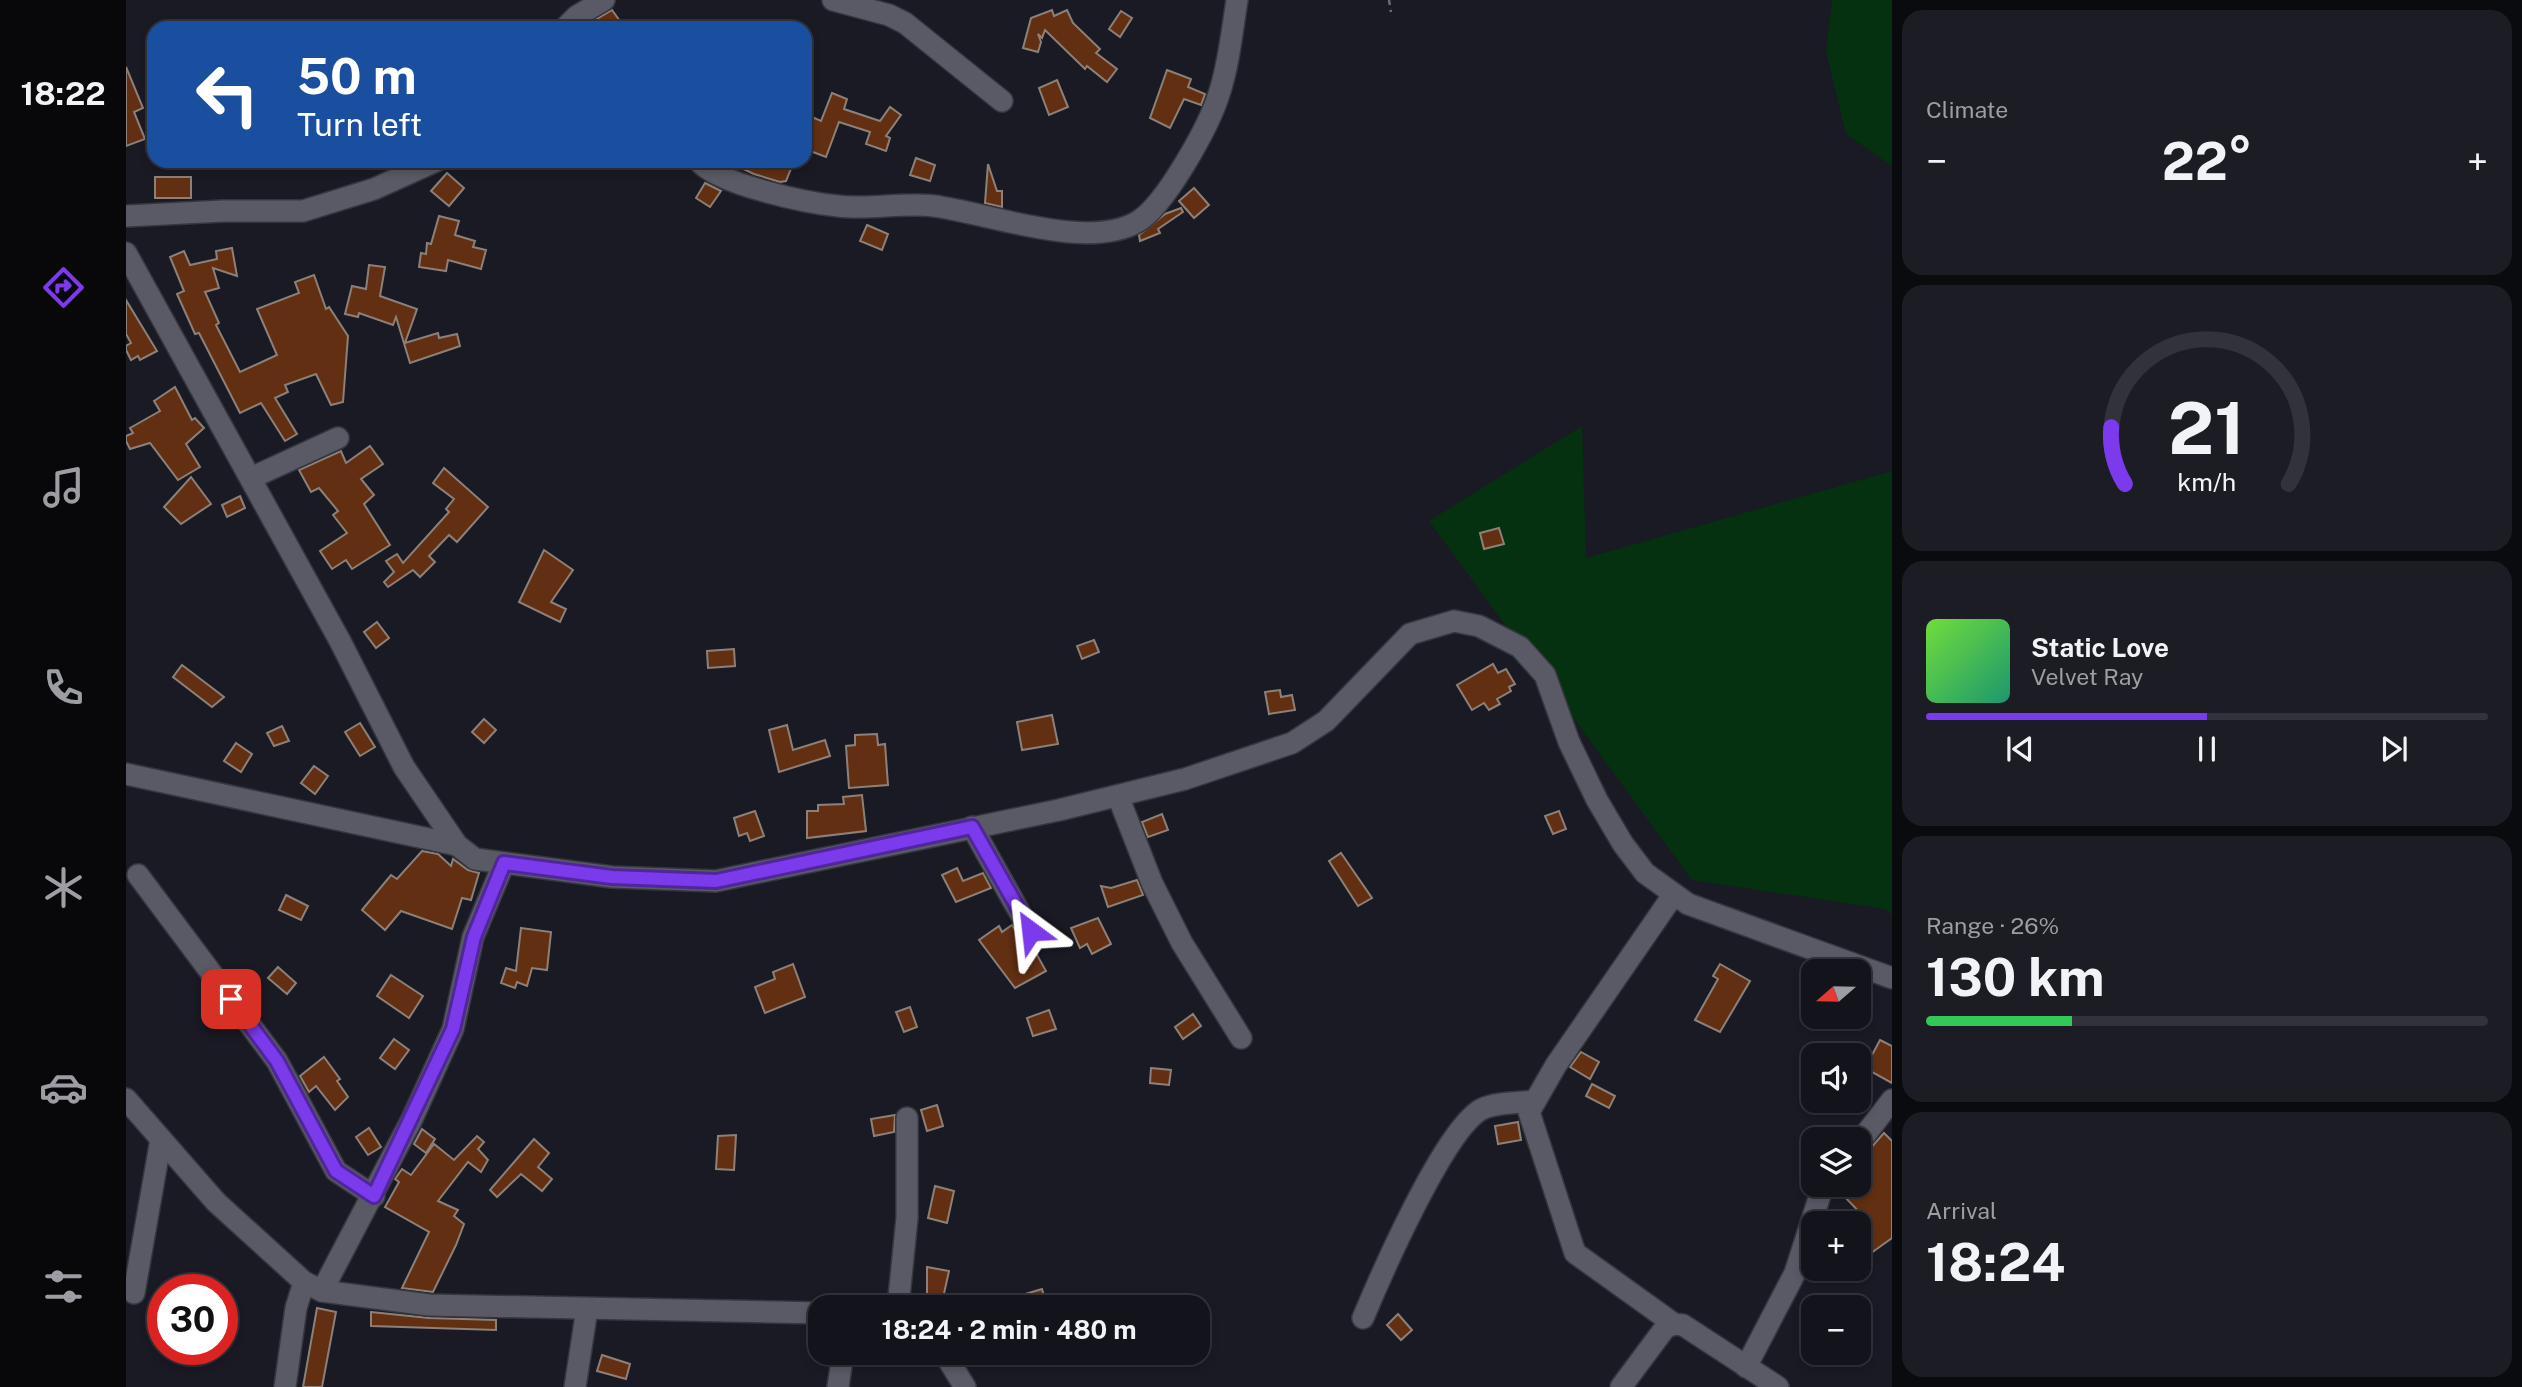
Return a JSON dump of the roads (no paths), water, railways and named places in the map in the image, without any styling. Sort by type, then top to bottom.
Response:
[{"type":"street","points":[[572,21],[604,0]]},
{"type":"street","points":[[832,0],[889,15],[905,23],[1002,101]]},
{"type":"street","points":[[704,168],[737,184],[839,207],[935,206],[1057,230],[1105,232],[1124,228],[1139,221],[1161,198],[1198,141],[1219,93],[1237,0]]},
{"type":"street","points":[[126,216],[223,211],[303,211],[374,189],[420,168]]},
{"type":"street","points":[[126,253],[341,641],[404,767],[457,845],[475,859],[612,877],[716,881],[1118,796],[1185,779],[1292,743],[1326,721],[1410,634],[1454,621],[1479,626],[1520,648],[1545,674],[1569,742],[1623,844],[1645,873],[1688,904],[1892,978]]},
{"type":"street","points":[[250,478],[338,438]]},
{"type":"street","points":[[126,774],[457,845]]},
{"type":"street","points":[[1118,796],[1152,883],[1176,931],[1241,1038]]},
{"type":"street","points":[[972,827],[1031,931]]},
{"type":"street","points":[[285,1387],[296,1308],[374,1196],[453,1029],[474,937],[504,863]]},
{"type":"street","points":[[138,875],[277,1061],[336,1171],[374,1196]]},
{"type":"street","points":[[1674,894],[1556,1065],[1529,1112],[1575,1253],[1674,1324],[1683,1325],[1778,1387]]},
{"type":"street","points":[[126,1099],[216,1202],[313,1286],[429,1305],[808,1313]]},
{"type":"street","points":[[1871,1127],[1892,1100]]},
{"type":"street","points":[[1363,1318],[1387,1261],[1451,1139],[1482,1109],[1535,1101]]},
{"type":"street","points":[[899,1295],[907,1218],[907,1118]]},
{"type":"street","points":[[134,1293],[161,1139]]},
{"type":"street","points":[[1746,1367],[1795,1273],[1819,1197]]},
{"type":"street","points":[[575,1387],[587,1309]]},
{"type":"street","points":[[1620,1387],[1665,1328],[1674,1324]]},
{"type":"street","points":[[838,1387],[841,1365]]},
{"type":"street","points":[[951,1365],[965,1387]]}]
